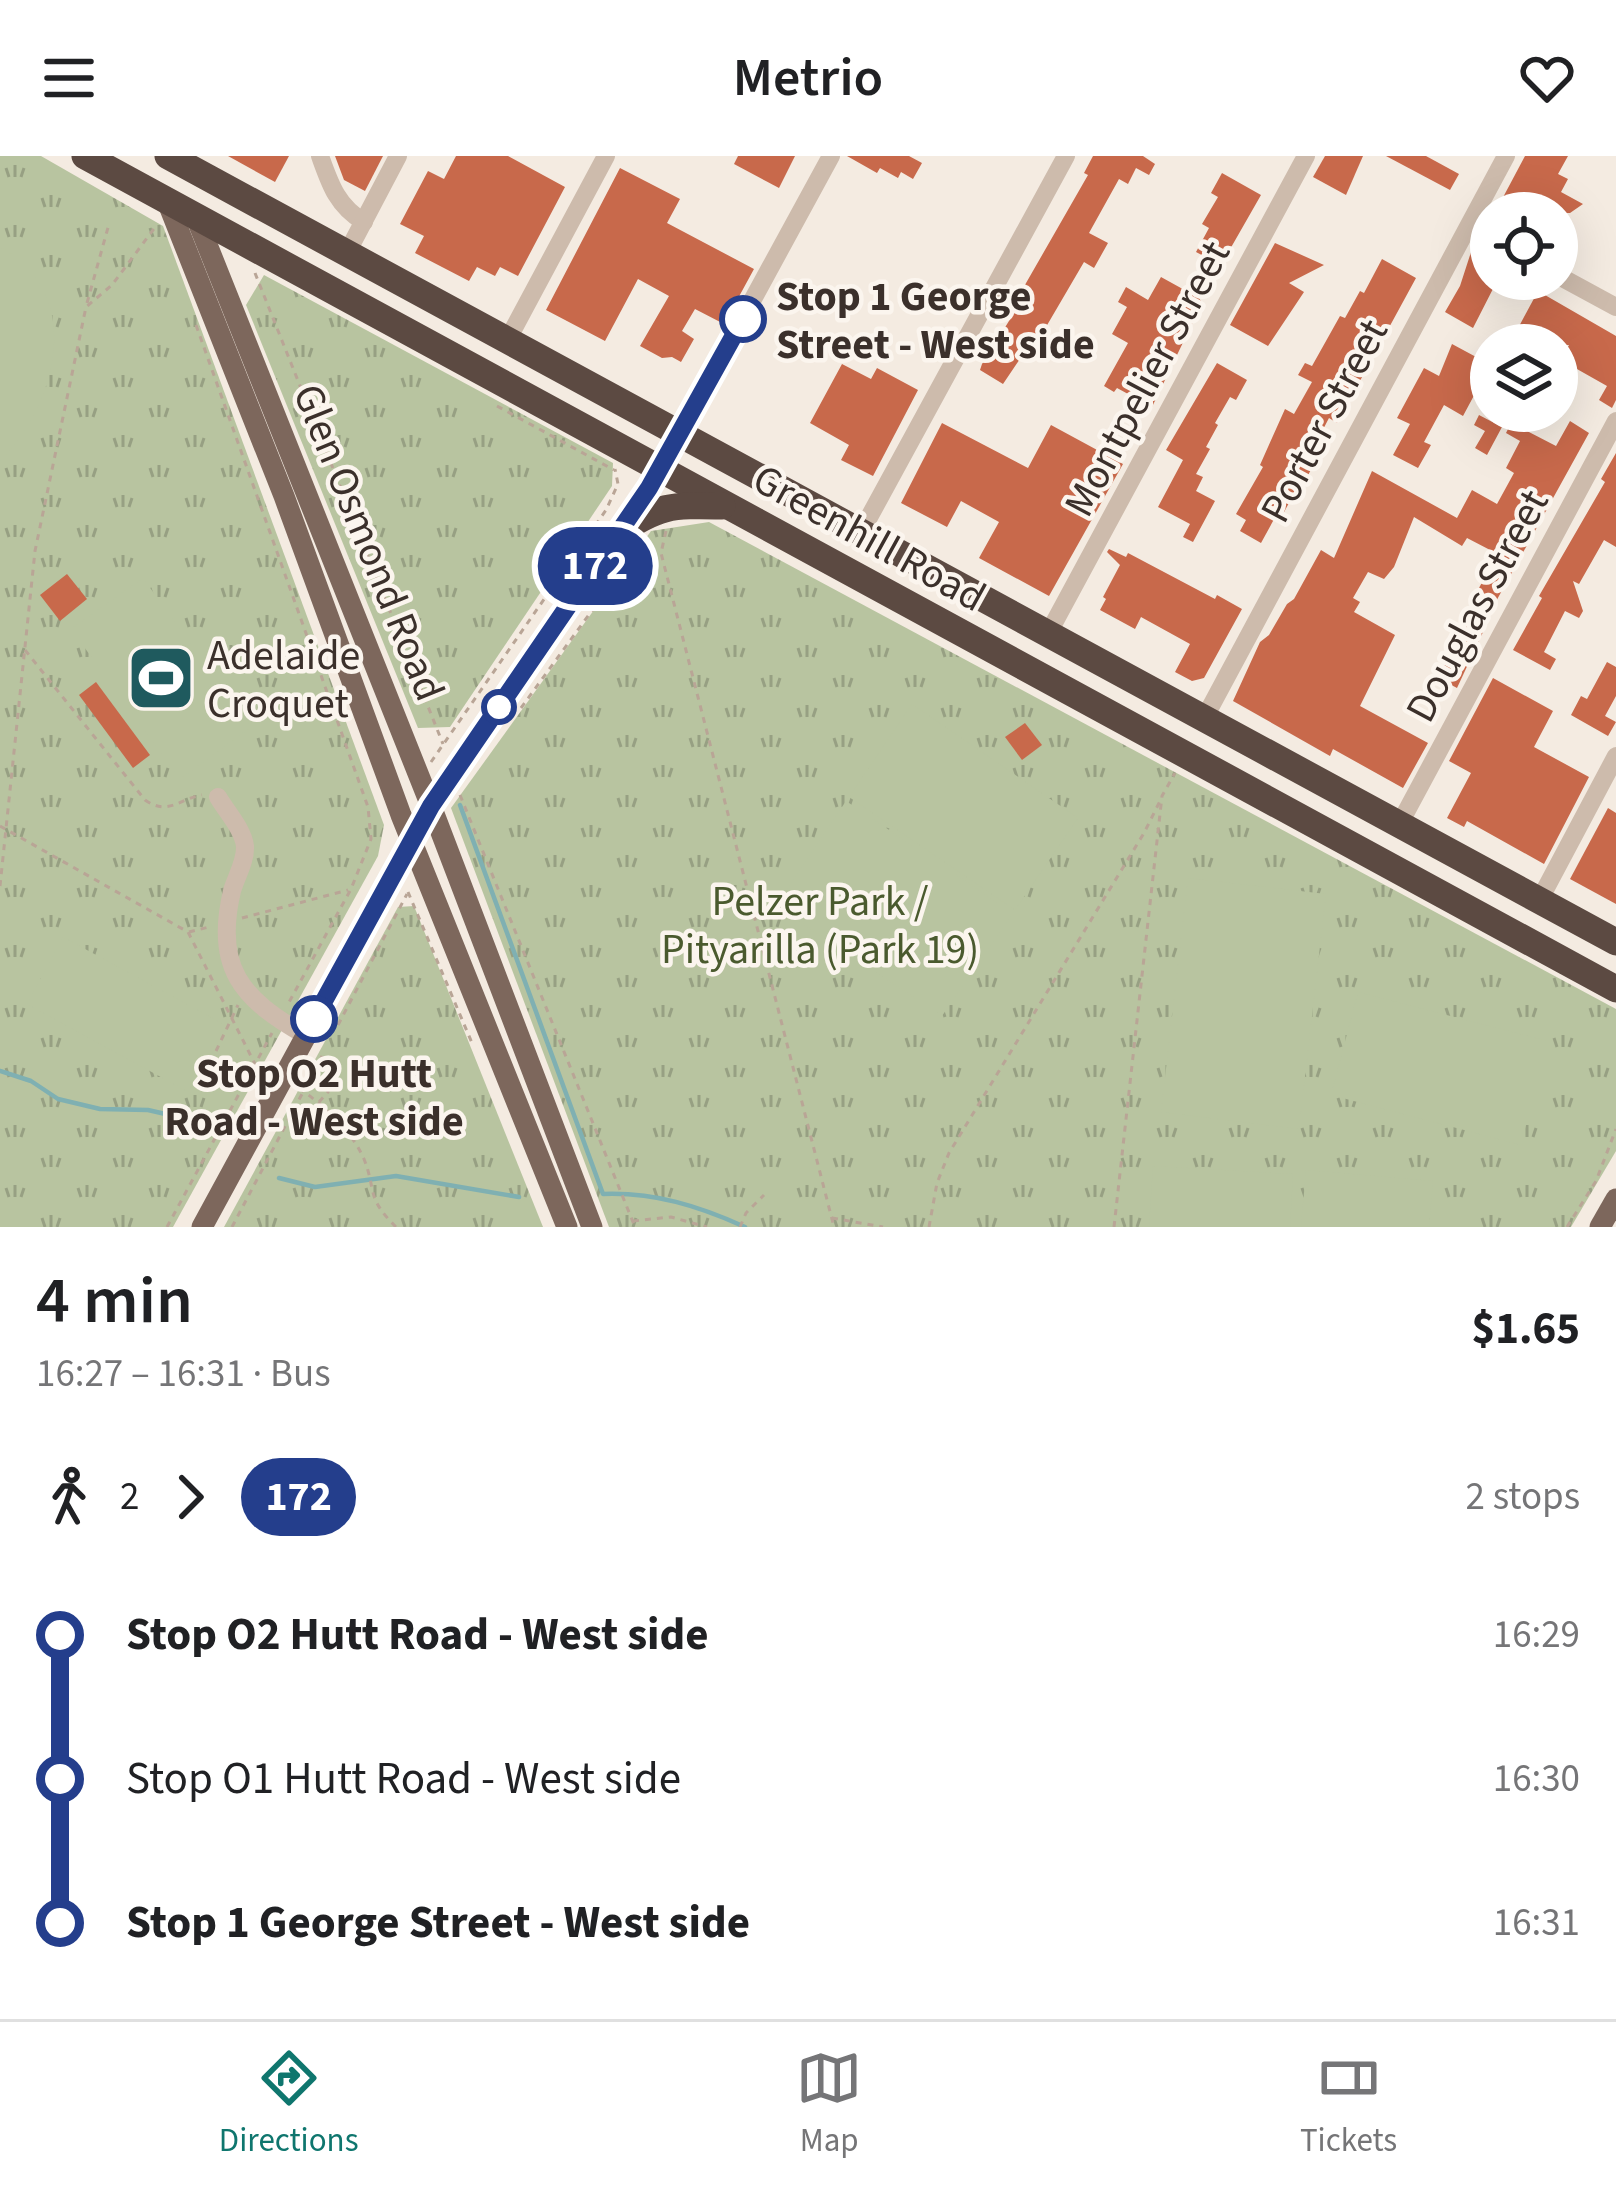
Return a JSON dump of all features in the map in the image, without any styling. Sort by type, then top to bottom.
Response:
[{"type":"highway","name":"Greenhill Road","points":[[85,156],[163,212],[196,218],[1608,984]]},
{"type":"highway","name":"Greenhill Road","points":[[167,157],[1607,937]]},
{"type":"highway","name":"Glen Osmond Road","points":[[163,212],[167,157]]},
{"type":"highway","name":"Glen Osmond Road","points":[[167,157],[196,218]]},
{"type":"highway","points":[[487,378],[507,340]]},
{"type":"highway","points":[[772,531],[773,507],[785,490]]},
{"type":"highway","points":[[628,539],[652,510],[676,505],[726,506]]},
{"type":"highway","points":[[1072,695],[1073,671],[1090,657]]},
{"type":"highway","points":[[1282,808],[1295,795],[1285,763]]},
{"type":"highway","points":[[1344,795],[1332,800],[1324,812],[1344,841]]},
{"type":"highway","points":[[1607,937],[1608,984]]},
{"type":"main road","name":"Glen Osmond Road","points":[[163,212],[284,496],[411,838],[567,1227]]},
{"type":"main road","name":"Glen Osmond Road","points":[[196,218],[441,810],[592,1227]]},
{"type":"main road","points":[[202,1227],[411,838],[441,810],[628,539],[680,433]]},
{"type":"main road","points":[[1600,1227],[1616,1199]]},
{"type":"street","points":[[320,156],[336,198],[364,222]]},
{"type":"street","points":[[347,254],[398,156]]},
{"type":"street","points":[[507,340],[605,156]]},
{"type":"street","points":[[680,433],[831,156]]},
{"type":"street","points":[[861,532],[1066,156]]},
{"type":"street","name":"Montpelier Street","points":[[1048,634],[1306,156]]},
{"type":"street","name":"Porter Street","points":[[1204,719],[1504,156]]},
{"type":"street","points":[[1578,286],[1616,307]]},
{"type":"street","name":"Douglas Street","points":[[1399,824],[1616,421]]},
{"type":"street","points":[[1539,901],[1616,756]]},
{"type":"street","points":[[218,797],[244,838],[245,852],[226,922],[232,973],[279,1020],[305,1035]]},
{"type":"path","points":[[86,307],[112,285],[163,212]]},
{"type":"path","points":[[0,886],[2,827],[35,551],[86,307],[110,224]]},
{"type":"path","points":[[255,273],[443,744]]},
{"type":"path","points":[[167,1227],[351,890],[371,839],[368,807],[191,312]]},
{"type":"path","points":[[430,764],[606,510],[618,484],[617,472]]},
{"type":"path","points":[[670,516],[661,553],[834,1227]]},
{"type":"path","points":[[514,719],[628,539]]},
{"type":"path","points":[[24,649],[145,800],[158,808],[172,807],[197,794],[218,797]]},
{"type":"path","points":[[929,1227],[937,1183],[949,1153],[1144,833],[1176,771]]},
{"type":"path","points":[[441,810],[460,794],[634,1224],[671,1217],[707,1227]]},
{"type":"path","points":[[1114,1227],[1162,796]]},
{"type":"path","points":[[2,827],[188,932],[255,1064]]},
{"type":"path","points":[[188,932],[351,890]]},
{"type":"path","points":[[338,1025],[408,892]]},
{"type":"path","points":[[216,1052],[244,990]]},
{"type":"path","points":[[232,1227],[322,1056],[328,1092],[318,1103]]},
{"type":"path","points":[[304,1091],[353,1138],[366,1163],[371,1196],[396,1227]]},
{"type":"path","points":[[1567,1227],[1596,1181],[1616,1129]]},
{"type":"path","points":[[740,1227],[764,1195]]},
{"type":"path","points":[[831,1218],[883,1227]]},
{"type":"green space","points":[[0,156],[41,156],[163,226],[384,825],[378,856],[173,1227],[0,1227]]},
{"type":"green space","points":[[0,247],[27,267],[44,292],[53,320],[54,350],[36,410],[0,461]]},
{"type":"green space","points":[[264,275],[613,463],[612,486],[450,727],[418,728],[246,305]]},
{"type":"green space","name":"Pelzer Park / Pityarilla (Park 19)","points":[[709,522],[1616,1009],[1616,1151],[1571,1227],[609,1227],[451,808],[651,531]]},
{"type":"green space","name":"Adelaide Croquet","points":[[143,578],[251,727],[180,779],[71,629]]},
{"type":"green space","points":[[912,704],[1078,818],[1015,910],[849,797]]},
{"type":"green space","points":[[846,801],[1013,913],[942,1016],[776,906]]},
{"type":"green space","points":[[1188,878],[1326,894],[1299,1129],[1161,1112]]},
{"type":"green space","points":[[414,906],[543,1227],[224,1227],[398,907]]},
{"type":"green space","points":[[63,937],[227,1026],[190,1093],[27,1004]]},
{"type":"green space","points":[[1358,992],[1547,1041],[1521,1145],[1331,1095]]},
{"type":"green space","points":[[1153,1166],[1293,1174],[1290,1227],[1149,1227]]},
{"type":"green space","points":[[1306,1170],[1433,1181],[1429,1227],[1301,1227]]},
{"type":"building","points":[[228,156],[289,156],[275,182]]},
{"type":"building","points":[[335,156],[383,156],[365,191],[344,180]]},
{"type":"building","points":[[456,156],[508,156],[565,187],[518,276],[500,267],[495,276],[477,267],[469,281],[415,253],[424,236],[400,224],[428,171],[444,179]]},
{"type":"building","points":[[738,156],[795,156],[779,188],[734,164]]},
{"type":"building","points":[[847,156],[909,156],[922,163],[913,179],[901,172],[898,178],[880,168],[877,173]]},
{"type":"building","points":[[1093,156],[1143,156],[1155,164],[1149,175],[1136,168],[1128,184],[1119,179],[1089,233],[1108,243],[1094,268],[1084,262],[1029,356],[1024,353],[1003,384],[980,370],[982,364],[1088,175],[1084,173]]},
{"type":"building","points":[[1325,156],[1363,156],[1346,195],[1313,177]]},
{"type":"building","points":[[1386,156],[1426,156],[1459,174],[1450,190]]},
{"type":"building","points":[[1525,156],[1568,156],[1558,174],[1568,179],[1561,192],[1506,192]]},
{"type":"building","points":[[620,168],[680,199],[667,223],[754,269],[724,324],[695,309],[682,331],[694,339],[681,362],[640,346],[669,296],[638,279],[605,341],[546,310]]},
{"type":"building","points":[[1222,173],[1261,195],[1221,265],[1196,252],[1209,228],[1202,224],[1218,197],[1211,193]]},
{"type":"building","points":[[1275,243],[1324,265],[1289,283],[1304,292],[1268,346],[1230,325]]},
{"type":"building","points":[[1470,255],[1470,300],[1487,300],[1470,326],[1445,312]]},
{"type":"building","points":[[1382,259],[1416,278],[1337,423],[1329,418],[1309,456],[1316,460],[1305,481],[1302,479],[1283,514],[1278,512],[1261,543],[1240,531],[1246,520],[1236,514],[1263,467],[1285,409],[1294,414],[1312,382],[1298,375],[1305,363],[1312,366],[1340,316],[1345,318],[1360,291],[1364,293]]},
{"type":"building","points":[[1161,277],[1202,303],[1152,407],[1104,386],[1128,343],[1112,334],[1127,307],[1118,302],[1126,287],[1148,300]]},
{"type":"building","points":[[1533,300],[1554,300],[1616,336],[1612,408],[1599,400],[1607,386],[1578,370],[1578,324],[1520,324]]},
{"type":"building","points":[[1452,344],[1470,354],[1470,403],[1463,416],[1444,405],[1424,442],[1431,445],[1418,468],[1393,455],[1410,424],[1397,418],[1424,368],[1439,376]]},
{"type":"building","points":[[1217,363],[1247,380],[1215,423],[1206,447],[1210,449],[1196,474],[1203,477],[1196,491],[1215,501],[1193,542],[1183,537],[1190,524],[1158,507],[1183,460],[1166,450]]},
{"type":"building","points":[[842,364],[871,379],[877,368],[918,390],[873,476],[841,460],[849,445],[810,423]]},
{"type":"building","points":[[942,423],[1028,468],[1051,425],[1123,464],[1049,596],[979,558],[999,522],[961,501],[947,527],[901,503]]},
{"type":"building","points":[[1578,426],[1589,433],[1494,605],[1475,595],[1489,570],[1484,567],[1492,551],[1467,538],[1462,546],[1414,517],[1394,567],[1384,579],[1368,572],[1353,598],[1360,602],[1354,612],[1395,635],[1360,706],[1428,743],[1403,788],[1333,749],[1330,756],[1233,701],[1260,642],[1294,599],[1321,550],[1334,558],[1372,471],[1457,518],[1472,490],[1497,504],[1514,473],[1506,468],[1520,441],[1506,433],[1529,432],[1556,446],[1564,432],[1578,432]]},
{"type":"building","points":[[1484,432],[1499,432],[1487,455],[1475,448]]},
{"type":"building","points":[[1616,453],[1616,547],[1604,540],[1579,584],[1573,581],[1583,611],[1579,618],[1565,611],[1544,652],[1556,659],[1550,670],[1513,650],[1605,482],[1601,479]]},
{"type":"building","points":[[1109,549],[1126,557],[1128,553],[1242,609],[1204,678],[1192,681],[1175,672],[1190,644],[1141,617],[1135,629],[1100,610],[1120,565]]},
{"type":"building","points":[[67,574],[87,599],[60,621],[40,595]]},
{"type":"building","points":[[1467,623],[1483,632],[1457,688],[1438,678]]},
{"type":"building","points":[[1607,662],[1616,667],[1616,696],[1605,716],[1616,722],[1608,736],[1571,715],[1581,696],[1587,699]]},
{"type":"building","points":[[1493,678],[1553,711],[1534,747],[1589,777],[1544,864],[1467,821],[1464,827],[1447,818],[1471,773],[1449,761]]},
{"type":"building","points":[[96,682],[150,755],[133,768],[79,695]]},
{"type":"building","points":[[1025,723],[1042,745],[1022,760],[1005,737]]},
{"type":"building","points":[[1608,808],[1616,813],[1616,904],[1570,879]]},
{"type":"waterway","points":[[460,805],[603,1194],[676,1202],[745,1227]]},
{"type":"waterway","points":[[0,1071],[31,1081],[58,1099],[196,1121]]},
{"type":"waterway","points":[[279,1178],[315,1187],[396,1176],[519,1197]]},
{"type":"bus line","name":"172","points":[[314,1019],[411,838],[649,488],[743,319]]},
{"type":"place","name":"Stop 1 George Street - West side","points":[[743,319]]},
{"type":"place","name":"Adelaide Croquet","points":[[161,678]]},
{"type":"place","name":"Stop O2 Hutt Road - West side","points":[[314,1019]]}]
